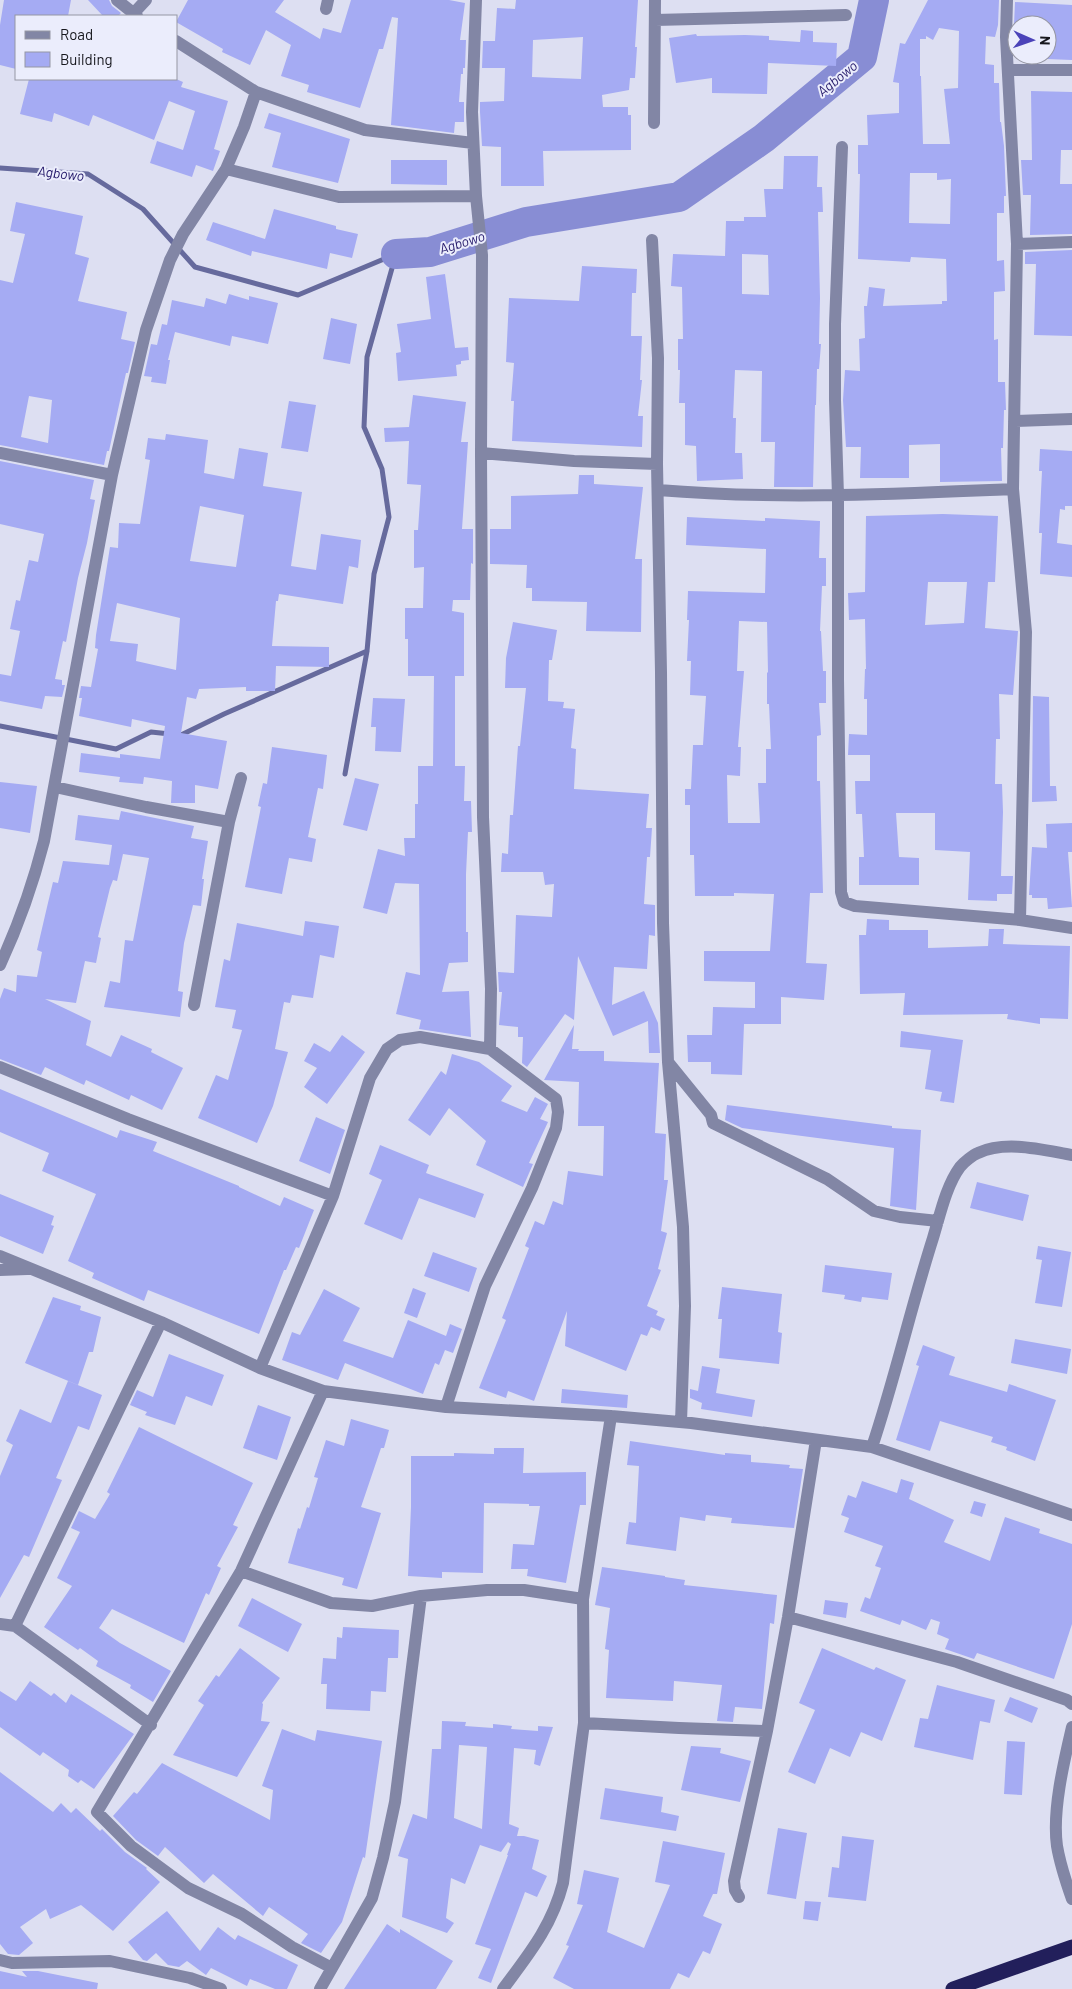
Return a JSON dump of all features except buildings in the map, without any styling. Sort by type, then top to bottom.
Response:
[{"type":"highway","points":[[953,1989],[1072,1947]]},
{"type":"street","points":[[117,0],[135,15],[146,0]]},
{"type":"street","points":[[476,0],[472,80],[473,144],[482,255],[483,817],[491,989],[490,1049]]},
{"type":"street","points":[[654,123],[655,0]]},
{"type":"street","points":[[1007,0],[1008,70],[1017,244],[1013,490],[1026,632],[1020,920]]},
{"type":"street","points":[[655,20],[846,15]]},
{"type":"street","points":[[178,42],[256,92],[365,130],[473,144]]},
{"type":"street","points":[[1008,70],[1072,70]]},
{"type":"street","points":[[0,964],[12,939],[32,886],[55,787],[65,722],[112,475],[146,330],[170,260],[182,234],[226,169],[244,127],[256,92]]},
{"type":"street","points":[[842,147],[835,324],[840,892],[844,902],[855,906],[1020,920],[1072,928]]},
{"type":"street","points":[[226,169],[339,196],[476,196]]},
{"type":"street","points":[[652,240],[658,358],[657,464],[663,923],[668,1062],[683,1227],[685,1306],[682,1422]]},
{"type":"street","points":[[1017,244],[1072,242]]},
{"type":"street","points":[[1014,421],[1072,419]]},
{"type":"street","points":[[0,453],[112,475]]},
{"type":"street","points":[[481,453],[574,461],[657,464]]},
{"type":"street","points":[[658,490],[721,495],[838,496],[1013,490]]},
{"type":"street","points":[[194,1005],[229,822],[241,778]]},
{"type":"street","points":[[55,787],[146,807],[229,822]]},
{"type":"street","points":[[260,1368],[333,1196],[370,1078],[386,1049],[400,1040],[420,1037],[490,1049],[556,1100],[558,1112],[556,1128],[532,1188],[485,1286],[446,1407]]},
{"type":"street","points":[[668,1062],[711,1115],[713,1123],[828,1179],[874,1211],[900,1217],[938,1221]]},
{"type":"street","points":[[0,1067],[128,1119],[333,1196]]},
{"type":"street","points":[[872,1447],[887,1401],[915,1294],[938,1221],[949,1188],[961,1166],[977,1153],[995,1148],[1030,1147],[1072,1155]]},
{"type":"street","points":[[0,1256],[161,1322],[260,1368],[323,1391],[446,1407],[682,1422],[872,1447],[1072,1515]]},
{"type":"street","points":[[0,1270],[30,1269]]},
{"type":"street","points":[[15,1626],[161,1322]]},
{"type":"street","points":[[323,1391],[241,1571],[151,1725],[97,1812],[131,1846],[188,1888],[242,1914],[292,1947],[332,1968]]},
{"type":"street","points":[[503,1989],[549,1923],[558,1903],[563,1883],[584,1723],[583,1598],[611,1416]]},
{"type":"street","points":[[739,1896],[735,1890],[734,1881],[767,1731],[788,1616],[816,1440]]},
{"type":"street","points":[[241,1571],[332,1603],[372,1606],[421,1596],[487,1590],[524,1590],[583,1598]]},
{"type":"street","points":[[320,1989],[372,1898],[383,1858],[395,1802],[421,1596]]},
{"type":"street","points":[[788,1616],[957,1662],[1068,1700],[1072,1704]]},
{"type":"street","points":[[0,1624],[15,1626],[151,1725]]},
{"type":"street","points":[[584,1723],[767,1731]]},
{"type":"street","points":[[1072,1727],[1063,1767],[1059,1799],[1057,1846],[1072,1899]]},
{"type":"street","points":[[0,1960],[12,1963],[110,1960],[190,1978],[222,1989]]},
{"type":"waterway","name":"Agbowo","points":[[396,254],[430,252],[526,222],[679,197],[764,138],[862,57],[874,0]]},
{"type":"waterway","name":"Agbowo","points":[[0,168],[88,174],[143,209],[195,267],[298,295],[396,254]]},
{"type":"waterway","points":[[345,774],[367,651],[374,574],[389,517],[382,469],[364,427],[367,357],[396,254]]},
{"type":"waterway","points":[[178,735],[367,651]]},
{"type":"waterway","points":[[0,726],[116,749],[151,732],[170,734]]}]
